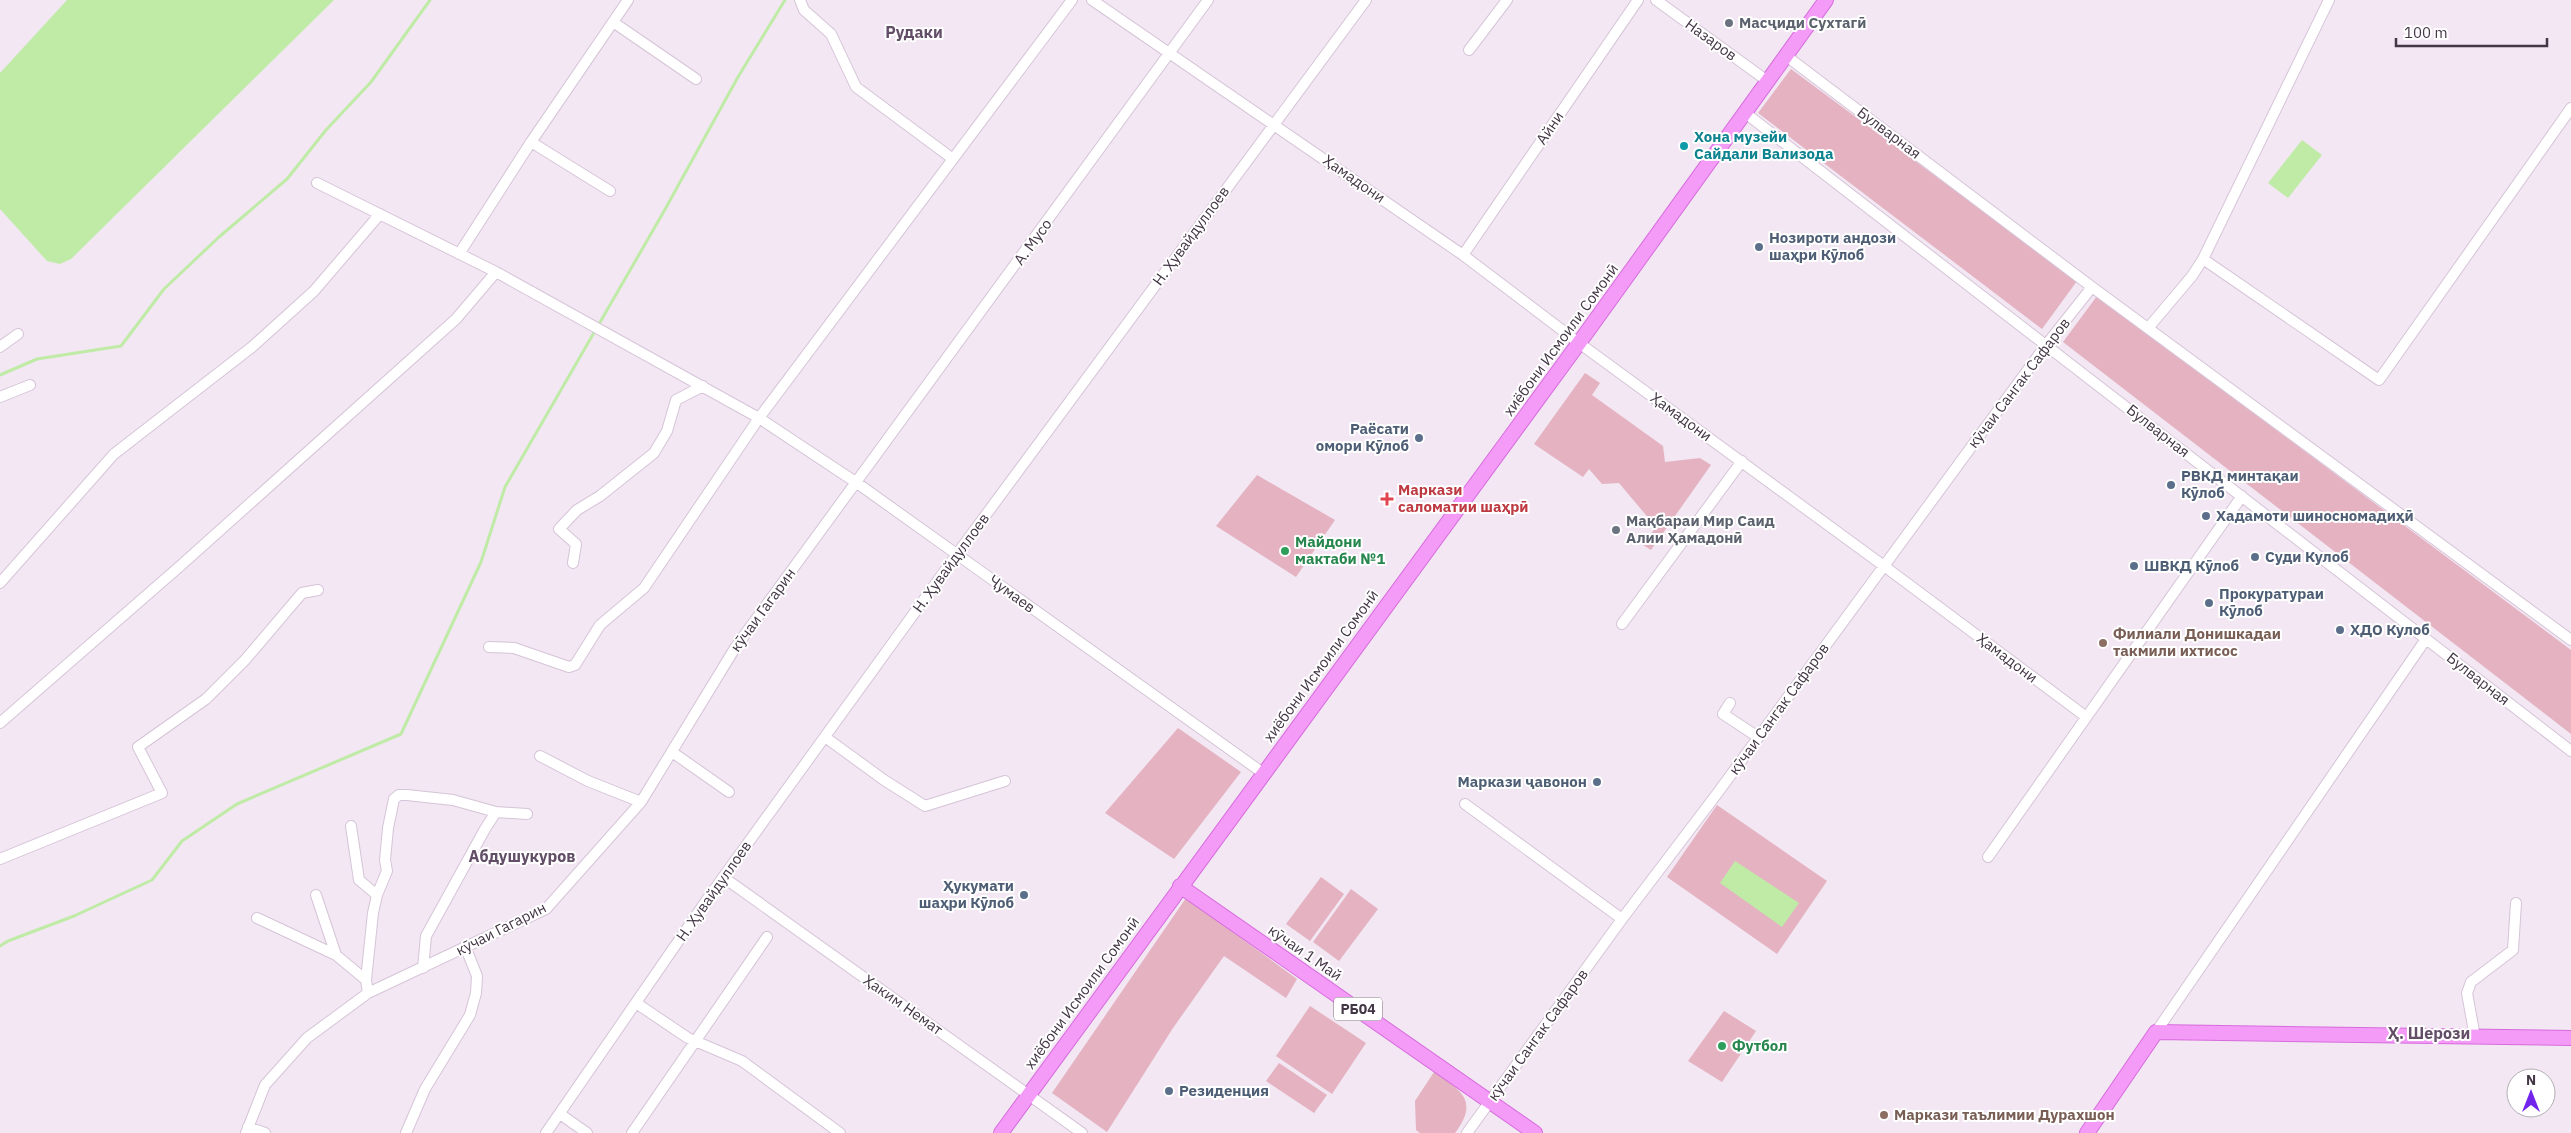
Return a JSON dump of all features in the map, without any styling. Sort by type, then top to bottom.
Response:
[{"type":"main road","name":"хиёбони Исмоили Сомонӣ","points":[[1001,1133],[1579,343],[1784,55],[1826,0]]},
{"type":"main road","name":"кӯчаи 1 Май","points":[[1180,886],[1534,1133]]},
{"type":"main road","points":[[2087,1133],[2156,1032],[2571,1038]]},
{"type":"street","points":[[459,254],[531,142],[628,0]]},
{"type":"street","points":[[800,0],[804,10],[831,34],[856,87],[953,159]]},
{"type":"street","points":[[489,647],[514,648],[569,667],[576,665],[600,625],[644,588],[759,418],[1072,0]]},
{"type":"street","name":"Ҳамадони","points":[[1092,0],[1463,255],[1579,343],[1742,461],[2085,716]]},
{"type":"street","name":"А. Мусо","points":[[857,483],[1208,0]]},
{"type":"street","name":"Н. Ҳувайдуллоев","points":[[546,1133],[723,877],[957,554],[1366,0]]},
{"type":"street","points":[[1469,50],[1506,0]]},
{"type":"street","name":"Айни","points":[[1463,255],[1638,0]]},
{"type":"street","name":"Назаров","points":[[1656,0],[1766,80]]},
{"type":"street","points":[[2149,327],[2192,276],[2203,259],[2329,0]]},
{"type":"street","points":[[613,22],[696,79]]},
{"type":"street","name":"Булварная","points":[[1784,55],[2092,287],[2149,327],[2571,640]]},
{"type":"street","points":[[2203,259],[2379,380],[2571,108]]},
{"type":"street","name":"Булварная","points":[[1744,112],[2571,751]]},
{"type":"street","points":[[531,142],[610,191]]},
{"type":"street","name":"Ҷумаев","points":[[317,183],[496,272],[759,418],[857,483],[1263,773]]},
{"type":"street","points":[[0,583],[114,454],[266,334],[314,291],[380,214]]},
{"type":"street","points":[[0,723],[187,560],[456,319],[496,272]]},
{"type":"street","name":"кӯчаи Сангак Сафаров","points":[[1468,1133],[1622,919],[2046,345],[2092,287]]},
{"type":"street","points":[[0,347],[18,334]]},
{"type":"street","points":[[0,398],[30,385]]},
{"type":"street","points":[[572,564],[576,544],[559,529],[577,510],[600,496],[654,453],[667,431],[676,400],[703,386]]},
{"type":"street","points":[[1622,624],[1742,461]]},
{"type":"street","name":"кӯчаи Гагарин","points":[[247,1130],[265,1085],[307,1038],[368,993],[546,909],[641,802],[735,648],[857,483]]},
{"type":"street","points":[[1988,857],[2085,716],[2242,496]]},
{"type":"street","points":[[0,859],[162,793],[138,747],[206,699],[246,660],[302,593],[318,590]]},
{"type":"street","points":[[2156,1032],[2426,639]]},
{"type":"street","points":[[1730,703],[1723,714],[1758,737]]},
{"type":"street","points":[[825,737],[884,780],[925,806],[1005,781]]},
{"type":"street","points":[[672,752],[729,792]]},
{"type":"street","points":[[540,756],[588,780],[641,802]]},
{"type":"street","points":[[368,993],[366,980],[377,895],[387,871],[385,860],[388,828],[394,799],[399,795],[454,800],[496,812],[527,814]]},
{"type":"street","points":[[1465,804],[1622,919]]},
{"type":"street","points":[[423,968],[426,936],[496,812]]},
{"type":"street","points":[[351,826],[359,880],[377,895]]},
{"type":"street","name":"Ҳаким Немат","points":[[723,877],[1082,1133]]},
{"type":"street","points":[[316,895],[336,955]]},
{"type":"street","points":[[2475,1037],[2467,993],[2471,982],[2513,950],[2516,903]]},
{"type":"street","points":[[257,918],[336,955],[366,980]]},
{"type":"street","points":[[632,1133],[767,937]]},
{"type":"street","points":[[406,1133],[425,1089],[470,1015],[476,993],[477,976],[465,946]]},
{"type":"street","points":[[636,1003],[696,1041],[742,1061],[840,1133]]},
{"type":"street","points":[[560,1114],[587,1133]]},
{"type":"street","points":[[247,1130],[265,1133]]},
{"type":"shaded area","points":[[67,0],[334,0],[71,259],[60,264],[47,261],[0,209],[0,73]]},
{"type":"shaded area","points":[[1791,69],[2077,281],[2042,329],[1758,113]]},
{"type":"shaded area","points":[[2302,140],[2322,155],[2288,198],[2268,183]]},
{"type":"shaded area","points":[[2097,296],[2571,650],[2571,734],[2063,342]]},
{"type":"shaded area","points":[[1585,373],[1600,383],[1592,395],[1663,446],[1665,462],[1700,458],[1711,465],[1651,550],[1643,545],[1656,527],[1619,483],[1602,484],[1589,469],[1583,477],[1534,444]]},
{"type":"shaded area","name":"Майдони мактаби №1","points":[[1257,475],[1335,520],[1296,577],[1216,526]]},
{"type":"shaded area","points":[[1178,728],[1241,772],[1174,859],[1105,813]]},
{"type":"shaded area","points":[[1717,805],[1827,881],[1777,954],[1667,877]]},
{"type":"shaded area","points":[[1735,861],[1799,903],[1782,927],[1720,883]]},
{"type":"shaded area","points":[[1321,877],[1344,894],[1310,941],[1286,924]]},
{"type":"shaded area","points":[[1351,889],[1378,909],[1339,961],[1313,942]]},
{"type":"shaded area","points":[[1186,898],[1297,979],[1286,998],[1224,956],[1173,1028],[1107,1132],[1052,1093]]},
{"type":"shaded area","points":[[1310,1006],[1366,1043],[1332,1094],[1276,1056]]},
{"type":"shaded area","name":"Футбол","points":[[1724,1011],[1756,1031],[1722,1082],[1688,1061]]},
{"type":"shaded area","points":[[1279,1063],[1327,1095],[1314,1113],[1266,1081]]},
{"type":"shaded area","points":[[1434,1072],[1459,1091],[1464,1098],[1466,1113],[1455,1133],[1420,1133],[1416,1130],[1415,1101]]},
{"type":"waterway","points":[[0,375],[37,359],[121,346],[164,289],[219,237],[287,179],[326,130],[371,82],[430,0]]},
{"type":"waterway","points":[[0,946],[8,941],[74,916],[152,880],[182,841],[237,804],[401,734],[481,562],[505,487],[663,213],[738,77],[785,0]]},
{"type":"place","name":"Масҷиди Сухтагӣ","points":[[1729,23]]},
{"type":"place","name":"Хона музейи Сайдали Вализода","points":[[1684,146]]},
{"type":"place","name":"Нозироти андози шаҳри Кӯлоб","points":[[1759,247]]},
{"type":"place","name":"Раёсати омори Кӯлоб","points":[[1419,438]]},
{"type":"place","name":"РВКД минтақаи Кӯлоб","points":[[2171,485]]},
{"type":"place","name":"Маркази саломатии шаҳрӣ","points":[[1387,499]]},
{"type":"place","name":"Хадамоти шиносномадиҳӣ","points":[[2206,516]]},
{"type":"place","name":"Мақбараи Мир Саид Алии Ҳамадонӣ","points":[[1616,530]]},
{"type":"place","name":"Майдони мактаби №1","points":[[1285,551]]},
{"type":"place","name":"Суди Кулоб","points":[[2255,557]]},
{"type":"place","name":"ШВКД Кӯлоб","points":[[2134,566]]},
{"type":"place","name":"Прокуратураи Кӯлоб","points":[[2209,603]]},
{"type":"place","name":"ХДО Кулоб","points":[[2340,630]]},
{"type":"place","name":"Филиали Донишкадаи такмили ихтисос","points":[[2103,643]]},
{"type":"place","name":"Маркази ҷавонон","points":[[1597,782]]},
{"type":"place","name":"Ҳукумати шаҳри Кӯлоб","points":[[1024,895]]},
{"type":"place","name":"Футбол","points":[[1722,1046]]},
{"type":"place","name":"Резиденция","points":[[1169,1091]]},
{"type":"place","name":"Маркази таълимии Дурахшон","points":[[1884,1115]]},
{"type":"district","name":"Рудаки","points":[[914,32]]},
{"type":"district","name":"Абдушукуров","points":[[522,856]]},
{"type":"district","name":"Ҳ. Шерози","points":[[2429,1033]]}]
